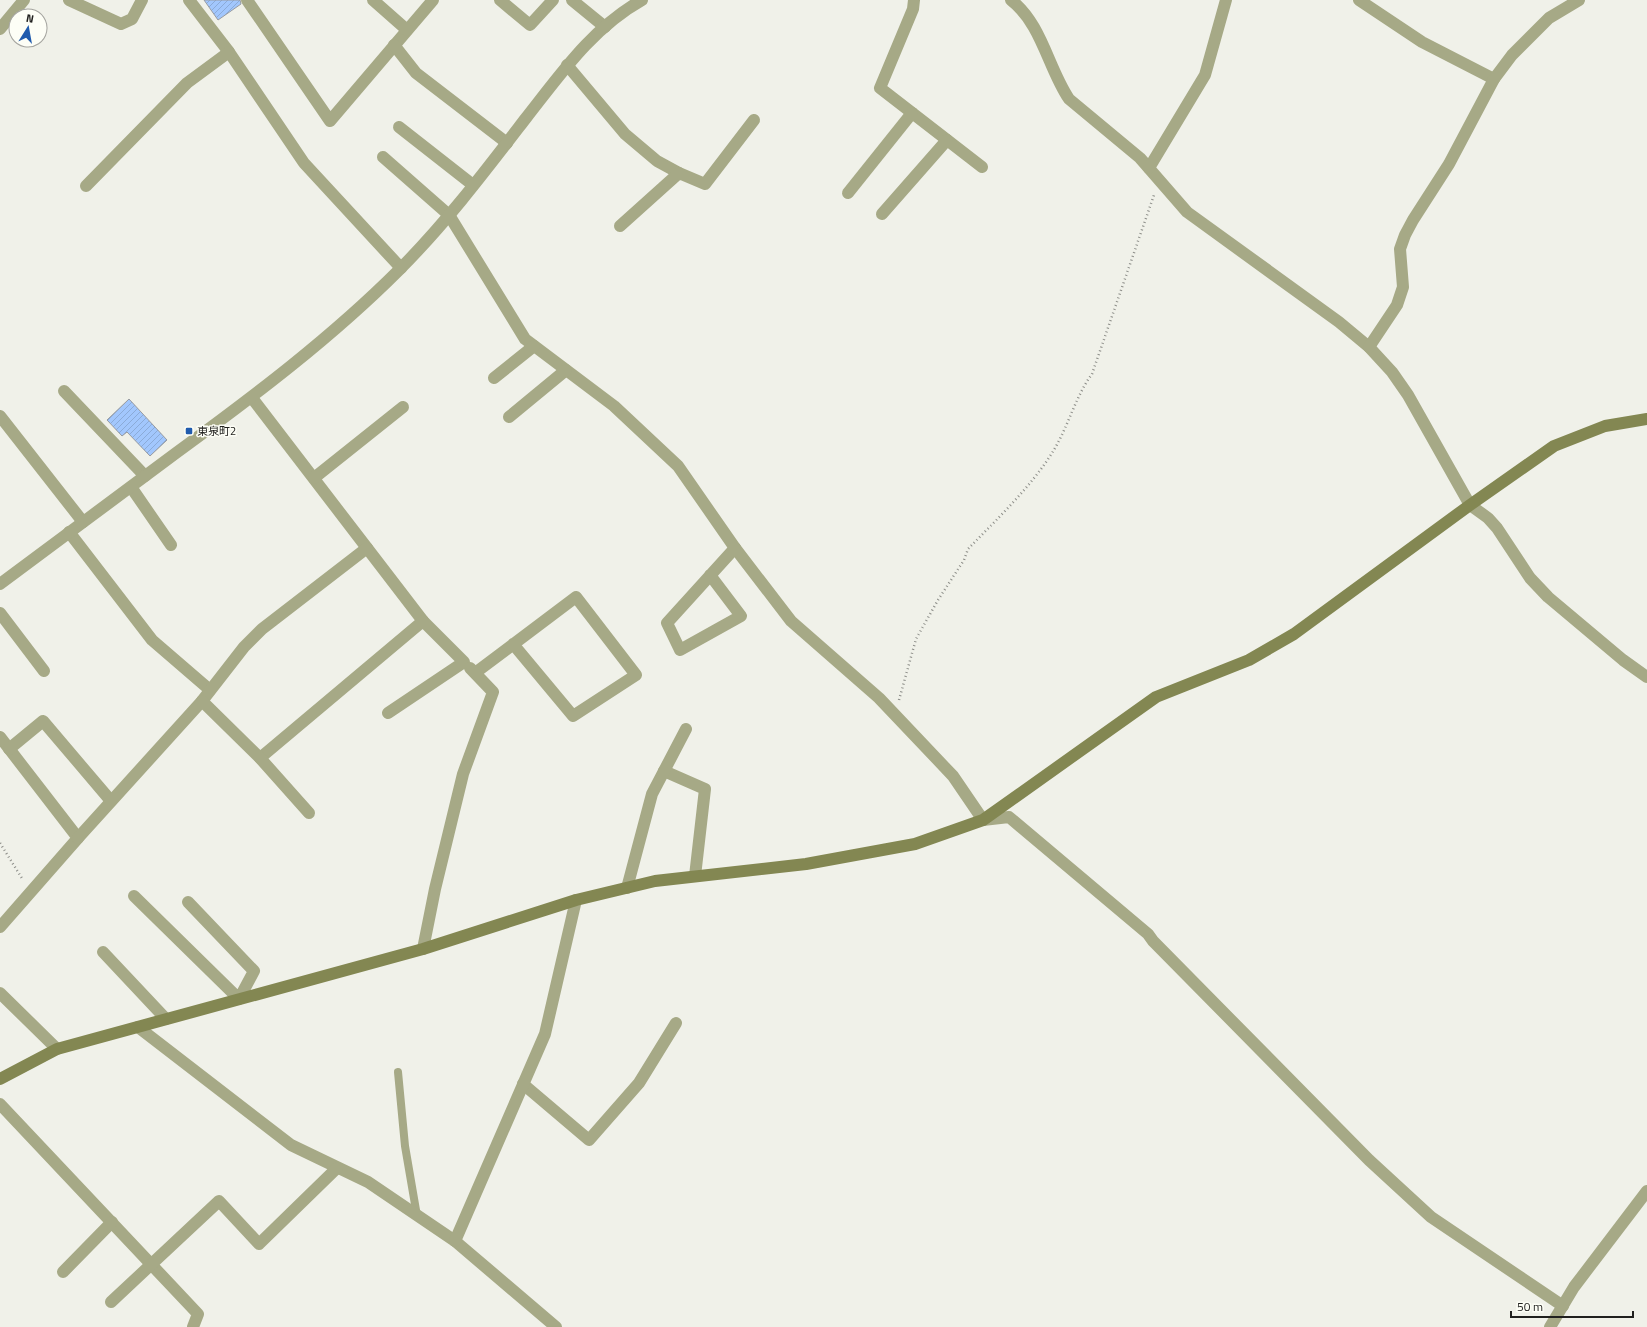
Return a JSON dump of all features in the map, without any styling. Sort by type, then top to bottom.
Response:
[{"type":"street","points":[[0,28],[24,0]]},
{"type":"street","points":[[69,0],[121,24],[132,19],[142,0]]},
{"type":"street","points":[[247,0],[330,121],[433,0]]},
{"type":"street","points":[[373,0],[407,30]]},
{"type":"street","points":[[500,0],[530,25],[554,0]]},
{"type":"street","points":[[572,0],[605,27]]},
{"type":"street","points":[[0,584],[252,398],[319,344],[401,268],[449,215],[588,41],[642,0]]},
{"type":"street","points":[[914,0],[913,9],[880,88],[982,167]]},
{"type":"street","points":[[1011,0],[1020,7],[1037,32],[1061,86],[1070,99],[1140,158],[1187,212],[1339,322],[1369,347],[1392,372],[1408,395],[1470,505],[1488,518],[1530,578],[1548,597],[1623,660],[1647,677]]},
{"type":"street","points":[[1150,168],[1205,75],[1226,0]]},
{"type":"street","points":[[1359,0],[1422,42],[1494,79]]},
{"type":"street","points":[[1369,347],[1397,305],[1403,288],[1400,249],[1405,235],[1449,164],[1494,79],[1512,55],[1549,18],[1579,0]]},
{"type":"street","points":[[191,1],[304,163],[401,268]]},
{"type":"street","points":[[394,45],[416,73],[507,143]]},
{"type":"street","points":[[86,186],[188,83],[228,52]]},
{"type":"street","points":[[567,66],[625,134],[657,161],[704,184],[754,120]]},
{"type":"street","points":[[848,193],[912,113]]},
{"type":"street","points":[[399,126],[473,185]]},
{"type":"street","points":[[882,214],[947,140]]},
{"type":"street","points":[[383,157],[449,215],[525,339],[614,406],[678,466],[735,548],[791,621],[879,698],[953,776],[983,820]]},
{"type":"street","points":[[620,226],[679,173]]},
{"type":"street","points":[[494,378],[534,346]]},
{"type":"street","points":[[509,417],[566,370]]},
{"type":"street","points":[[64,391],[145,476]]},
{"type":"street","points":[[252,398],[422,621],[493,692],[463,774],[435,889],[423,949]]},
{"type":"street","points":[[314,478],[403,407]]},
{"type":"street","points":[[0,416],[83,522]]},
{"type":"street","points":[[983,820],[1156,697],[1249,660],[1294,634],[1470,505],[1554,446],[1605,426],[1647,419]]},
{"type":"street","points":[[131,487],[171,545]]},
{"type":"street","points":[[69,532],[152,640],[210,690]]},
{"type":"street","points":[[0,927],[111,801],[202,701],[244,646],[262,629],[367,548]]},
{"type":"street","points":[[710,575],[741,616],[680,650],[667,623],[710,575],[735,548]]},
{"type":"street","points":[[475,673],[513,644],[576,597],[636,675],[573,716],[513,644]]},
{"type":"street","points":[[0,613],[44,671]]},
{"type":"street","points":[[260,758],[422,621]]},
{"type":"street","points":[[388,714],[464,662]]},
{"type":"street","points":[[202,701],[260,758],[309,813]]},
{"type":"street","points":[[9,749],[43,721],[111,801]]},
{"type":"street","points":[[627,888],[652,794],[686,729]]},
{"type":"street","points":[[0,737],[78,838]]},
{"type":"street","points":[[664,771],[705,788],[695,876]]},
{"type":"street","points":[[0,1079],[58,1049],[423,949],[576,900],[655,881],[806,864],[915,844],[983,820],[1009,817],[1148,934],[1369,1160],[1431,1217],[1563,1306]]},
{"type":"street","points":[[134,896],[239,999]]},
{"type":"street","points":[[455,1241],[545,1034],[576,900]]},
{"type":"street","points":[[188,902],[254,971],[239,999]]},
{"type":"street","points":[[103,952],[166,1019]]},
{"type":"street","points":[[0,993],[58,1049]]},
{"type":"street","points":[[523,1084],[589,1140],[639,1083],[676,1023]]},
{"type":"street","points":[[138,1027],[291,1145],[368,1182],[455,1241],[556,1327]]},
{"type":"street","points":[[0,1104],[198,1314],[193,1327]]},
{"type":"street","points":[[111,1302],[219,1201],[259,1244],[337,1168]]},
{"type":"street","points":[[1550,1327],[1574,1286],[1647,1191]]},
{"type":"street","points":[[63,1272],[112,1222]]},
{"type":"lane","points":[[398,1072],[405,1146],[417,1216]]},
{"type":"path","points":[[894,715],[916,639],[938,600],[964,560],[968,549],[1018,496],[1052,453],[1086,383],[1092,374],[1160,180]]},
{"type":"path","points":[[0,843],[31,892]]},
{"type":"building","points":[[204,0],[240,0],[241,4],[218,20]]},
{"type":"building","points":[[129,399],[167,440],[150,456],[127,432],[122,436],[107,420]]},
{"type":"place","name":"東泉町2","points":[[189,431]]}]
